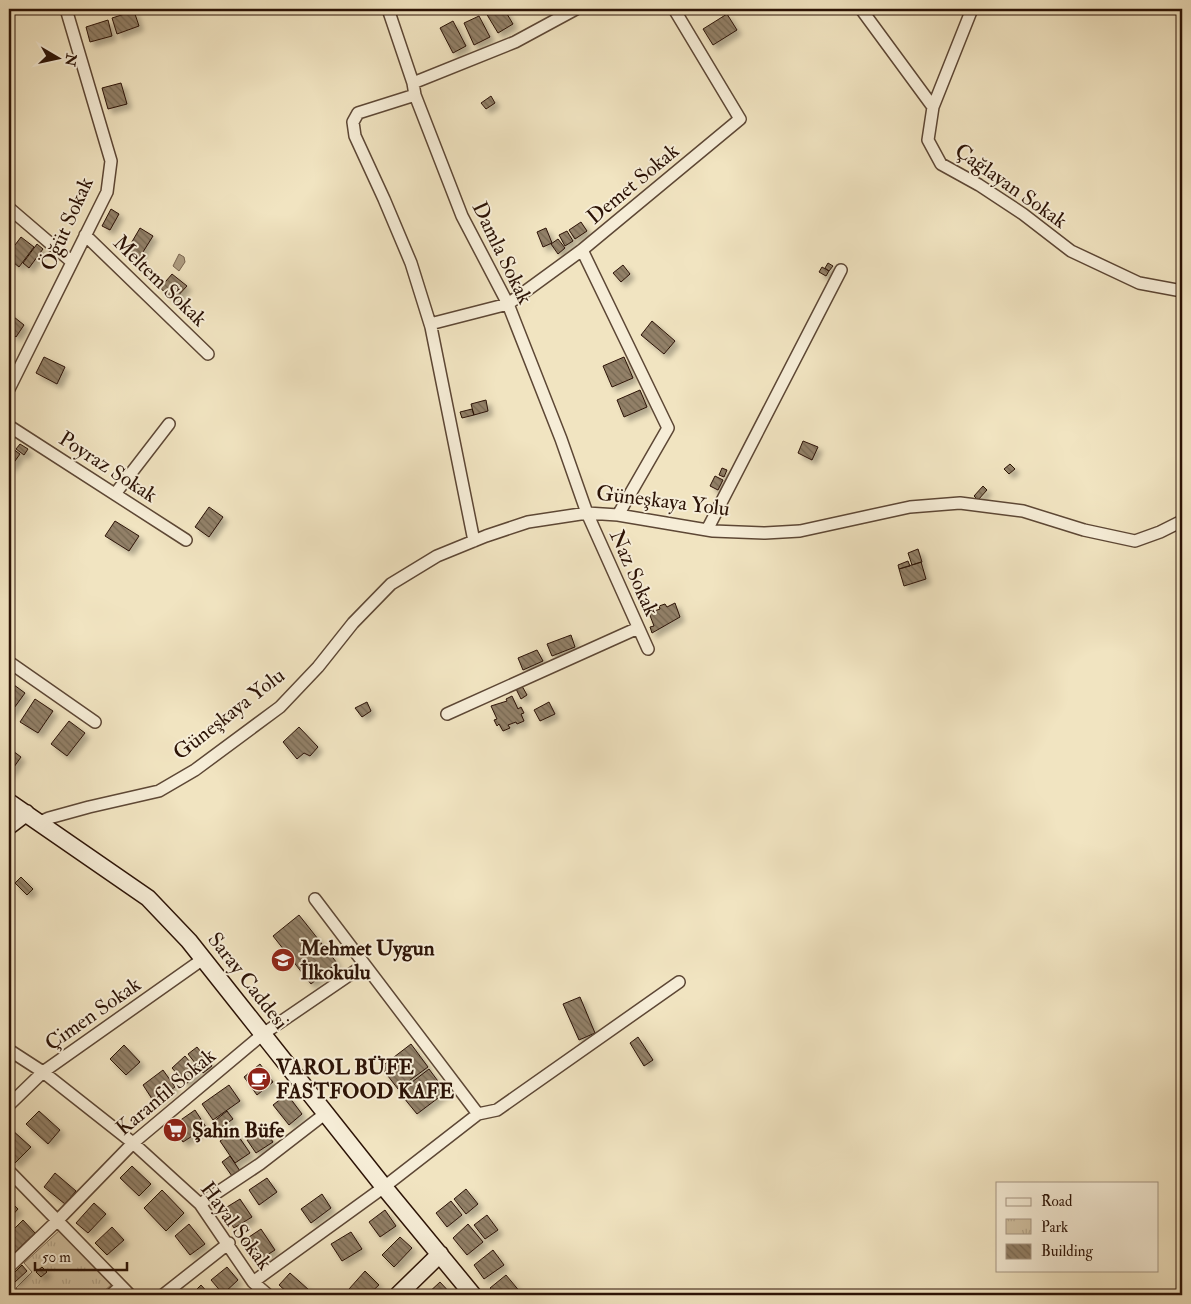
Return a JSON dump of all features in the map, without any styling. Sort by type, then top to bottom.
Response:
[{"type":"street","name":"Öğüt Sokak","points":[[9,389],[106,192],[112,161],[66,9]]},
{"type":"street","name":"Damla Sokak","points":[[388,9],[414,82],[415,95],[462,216],[508,304],[561,439],[587,513]]},
{"type":"street","points":[[414,82],[515,42],[576,9]]},
{"type":"street","name":"Demet Sokak","points":[[430,324],[508,304],[582,250],[740,119],[674,9]]},
{"type":"street","points":[[860,9],[933,107]]},
{"type":"street","name":"Çağlayan Sokak","points":[[972,9],[933,107],[928,140],[941,164],[979,185],[1023,214],[1071,251],[1139,283],[1182,291]]},
{"type":"street","points":[[415,95],[358,113],[354,122],[355,136],[384,199],[410,263],[430,324],[474,541]]},
{"type":"street","points":[[9,208],[72,262]]},
{"type":"street","name":"Meltem Sokak","points":[[85,235],[208,354]]},
{"type":"street","points":[[582,250],[668,428],[618,515]]},
{"type":"street","points":[[706,530],[841,270]]},
{"type":"street","points":[[115,494],[169,424]]},
{"type":"street","name":"Poyraz Sokak","points":[[9,426],[186,540]]},
{"type":"street","name":"Güneşkaya Yolu","points":[[9,826],[33,818],[49,818],[159,791],[196,770],[280,707],[318,667],[353,623],[391,584],[437,556],[528,522],[587,513],[618,515],[706,530],[765,533],[800,531],[910,507],[960,503],[1024,511],[1084,530],[1135,541],[1160,532],[1182,521]]},
{"type":"street","name":"Naz Sokak","points":[[587,513],[648,649]]},
{"type":"street","points":[[447,714],[638,628]]},
{"type":"street","points":[[9,662],[95,722]]},
{"type":"street","name":"Saray Caddesi","points":[[9,802],[148,898],[189,941],[384,1187],[473,1295]]},
{"type":"street","points":[[315,899],[478,1114]]},
{"type":"street","name":"Çimen Sokak","points":[[9,1105],[43,1072],[203,959]]},
{"type":"street","name":"Karanfil Sokak","points":[[9,1267],[134,1143],[263,1034],[364,965]]},
{"type":"street","points":[[253,1282],[384,1187],[478,1114],[497,1110],[679,982]]},
{"type":"street","name":"Hayal Sokak","points":[[9,1050],[43,1072],[134,1143],[200,1204],[229,1243],[253,1282],[268,1295]]},
{"type":"street","points":[[200,1204],[260,1164],[326,1113]]},
{"type":"street","points":[[9,1171],[130,1295]]},
{"type":"street","points":[[163,1295],[229,1243]]},
{"type":"street","points":[[398,1295],[440,1254]]},
{"type":"street","points":[[111,1295],[121,1286]]},
{"type":"green space","points":[[61,1229],[113,1283],[100,1295],[23,1295],[16,1288],[32,1272],[24,1263]]},
{"type":"shaded area","points":[[179,254],[184,257],[185,262],[179,271],[173,266]]},
{"type":"building","points":[[494,9],[504,9],[513,24],[498,33],[486,13]]},
{"type":"building","points":[[134,11],[139,26],[117,34],[112,18]]},
{"type":"building","points":[[727,14],[737,30],[713,45],[703,29]]},
{"type":"building","points":[[479,16],[490,37],[474,45],[464,23]]},
{"type":"building","points":[[108,20],[112,36],[90,42],[86,27]]},
{"type":"building","points":[[453,21],[466,46],[453,53],[440,28]]},
{"type":"building","points":[[121,83],[127,104],[108,109],[102,88]]},
{"type":"building","points":[[491,96],[495,103],[486,109],[481,103]]},
{"type":"building","points":[[111,209],[119,214],[110,230],[102,226]]},
{"type":"building","points":[[581,222],[587,231],[575,239],[569,230]]},
{"type":"building","points":[[140,228],[153,236],[138,260],[126,252]]},
{"type":"building","points":[[546,228],[552,243],[543,247],[537,232]]},
{"type":"building","points":[[567,231],[573,241],[565,246],[559,235]]},
{"type":"building","points":[[21,237],[34,247],[19,267],[9,259],[9,253]]},
{"type":"building","points":[[558,239],[565,248],[558,254],[551,244]]},
{"type":"building","points":[[37,244],[43,249],[29,268],[23,263]]},
{"type":"building","points":[[828,263],[833,266],[829,271],[825,268]]},
{"type":"building","points":[[623,265],[630,274],[621,282],[613,273]]},
{"type":"building","points":[[822,267],[829,271],[826,276],[819,272]]},
{"type":"building","points":[[172,274],[187,286],[174,300],[160,288]]},
{"type":"building","points":[[9,313],[24,325],[16,337],[9,331]]},
{"type":"building","points":[[652,321],[675,341],[664,354],[641,335]]},
{"type":"building","points":[[44,357],[65,367],[57,384],[36,373]]},
{"type":"building","points":[[624,357],[633,378],[612,387],[603,366]]},
{"type":"building","points":[[640,390],[647,407],[624,417],[617,400]]},
{"type":"building","points":[[486,400],[488,411],[474,415],[471,404]]},
{"type":"building","points":[[472,409],[474,415],[462,418],[460,412]]},
{"type":"building","points":[[803,441],[818,447],[812,460],[798,453]]},
{"type":"building","points":[[20,444],[28,449],[24,455],[16,449]]},
{"type":"building","points":[[9,446],[20,454],[10,468],[9,467]]},
{"type":"building","points":[[1010,464],[1015,469],[1009,474],[1004,469]]},
{"type":"building","points":[[722,468],[727,470],[724,477],[719,475]]},
{"type":"building","points":[[715,476],[723,480],[718,490],[710,486]]},
{"type":"building","points":[[983,486],[987,490],[978,500],[974,496]]},
{"type":"building","points":[[209,507],[223,517],[209,537],[195,527]]},
{"type":"building","points":[[115,521],[139,536],[129,551],[105,536]]},
{"type":"building","points":[[918,549],[922,562],[912,565],[908,553]]},
{"type":"building","points":[[908,561],[910,566],[899,569],[898,565]]},
{"type":"building","points":[[921,562],[926,579],[904,586],[899,569]]},
{"type":"building","points":[[675,603],[680,617],[652,633],[650,627],[654,626],[649,613],[660,609],[659,606],[665,604],[667,607]]},
{"type":"building","points":[[571,635],[575,647],[552,656],[547,644]]},
{"type":"building","points":[[537,650],[543,661],[523,670],[518,658]]},
{"type":"building","points":[[10,682],[25,693],[9,715],[9,684]]},
{"type":"building","points":[[522,686],[527,695],[521,699],[516,689]]},
{"type":"building","points":[[512,696],[518,709],[521,707],[524,713],[521,714],[524,721],[508,725],[510,728],[503,731],[494,720],[497,719],[491,706],[507,701],[506,699]]},
{"type":"building","points":[[35,699],[53,711],[38,733],[20,722]]},
{"type":"building","points":[[367,702],[371,711],[362,717],[355,708]]},
{"type":"building","points":[[549,702],[555,714],[540,721],[534,710]]},
{"type":"building","points":[[69,721],[85,733],[67,756],[51,744]]},
{"type":"building","points":[[299,727],[318,747],[310,756],[304,753],[297,759],[283,742]]},
{"type":"building","points":[[9,748],[21,757],[9,774]]},
{"type":"building","points":[[21,877],[33,889],[27,895],[15,883]]},
{"type":"building","points":[[299,915],[337,963],[311,984],[273,936]]},
{"type":"building","points":[[580,997],[595,1033],[579,1040],[563,1004]]},
{"type":"building","points":[[638,1037],[653,1060],[644,1066],[630,1043]]},
{"type":"building","points":[[411,1044],[428,1067],[398,1089],[381,1067]]},
{"type":"building","points":[[124,1045],[140,1062],[126,1075],[110,1059]]},
{"type":"building","points":[[197,1047],[212,1066],[203,1073],[188,1054]]},
{"type":"building","points":[[185,1056],[199,1073],[186,1084],[172,1068]]},
{"type":"building","name":"VAROL BÜFE FASTFOOD KAFE","points":[[260,1064],[273,1082],[257,1095],[244,1077]]},
{"type":"building","points":[[429,1069],[446,1092],[417,1114],[399,1092]]},
{"type":"building","points":[[163,1070],[175,1087],[154,1102],[143,1085]]},
{"type":"building","points":[[229,1085],[240,1101],[213,1120],[202,1104]]},
{"type":"building","points":[[287,1094],[302,1114],[289,1125],[273,1105]]},
{"type":"building","points":[[195,1110],[206,1127],[183,1142],[172,1126]]},
{"type":"building","points":[[39,1111],[60,1130],[48,1144],[26,1124]]},
{"type":"building","points":[[227,1111],[233,1119],[217,1130],[212,1123]]},
{"type":"building","points":[[11,1129],[31,1147],[15,1163],[9,1157],[9,1131]]},
{"type":"building","points":[[264,1129],[273,1142],[256,1153],[247,1140]]},
{"type":"building","points":[[235,1131],[250,1153],[235,1163],[220,1141]]},
{"type":"building","points":[[230,1156],[240,1171],[232,1176],[222,1162]]},
{"type":"building","points":[[132,1166],[151,1184],[139,1196],[120,1178]]},
{"type":"building","points":[[55,1173],[76,1191],[65,1204],[44,1187]]},
{"type":"building","points":[[267,1178],[277,1192],[259,1205],[249,1190]]},
{"type":"building","points":[[466,1189],[478,1204],[466,1214],[454,1199]]},
{"type":"building","points":[[162,1190],[184,1213],[166,1231],[144,1208]]},
{"type":"building","points":[[322,1194],[331,1208],[311,1223],[301,1209]]},
{"type":"building","points":[[240,1199],[252,1217],[234,1228],[222,1210]]},
{"type":"building","points":[[9,1200],[18,1209],[9,1219]]},
{"type":"building","points":[[451,1201],[462,1215],[447,1227],[436,1213]]},
{"type":"building","points":[[94,1203],[106,1214],[88,1233],[76,1223]]},
{"type":"building","points":[[385,1210],[396,1226],[380,1237],[369,1222]]},
{"type":"building","points":[[487,1215],[498,1230],[485,1239],[474,1225]]},
{"type":"building","points":[[23,1220],[35,1233],[10,1257],[9,1234]]},
{"type":"building","points":[[189,1224],[205,1244],[190,1255],[175,1236]]},
{"type":"building","points":[[468,1224],[483,1242],[467,1255],[453,1238]]},
{"type":"building","points":[[112,1227],[124,1240],[107,1255],[95,1243]]},
{"type":"building","points":[[261,1229],[275,1250],[256,1262],[243,1241]]},
{"type":"building","points":[[351,1232],[362,1249],[342,1261],[331,1244]]},
{"type":"building","points":[[400,1237],[412,1248],[394,1267],[382,1255]]},
{"type":"building","points":[[493,1250],[504,1265],[484,1279],[474,1265]]},
{"type":"building","points":[[22,1265],[27,1271],[15,1282],[10,1277]]},
{"type":"building","points":[[42,1267],[47,1272],[41,1277],[36,1272]]},
{"type":"building","points":[[227,1267],[238,1280],[223,1294],[211,1280]]},
{"type":"building","points":[[365,1271],[379,1285],[368,1295],[356,1295],[349,1289]]},
{"type":"building","points":[[290,1273],[309,1290],[304,1295],[290,1295],[279,1285]]},
{"type":"building","points":[[506,1275],[521,1293],[519,1295],[496,1295],[490,1288]]},
{"type":"building","points":[[440,1282],[452,1295],[426,1295]]},
{"type":"building","points":[[201,1285],[210,1295],[191,1295]]},
{"type":"building","points":[[312,1290],[317,1295],[306,1295]]},
{"type":"place","name":"Mehmet Uygun İlkokulu","points":[[283,960]]},
{"type":"place","name":"VAROL BÜFE FASTFOOD KAFE","points":[[259,1079]]},
{"type":"place","name":"Şahin Büfe","points":[[175,1130]]}]
